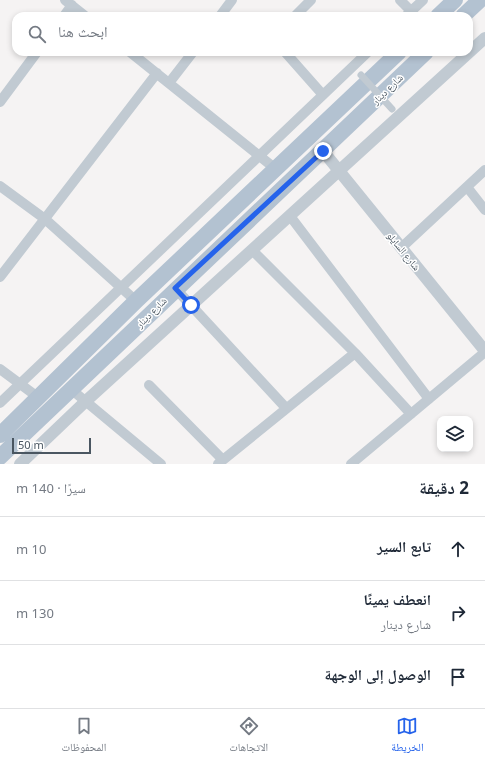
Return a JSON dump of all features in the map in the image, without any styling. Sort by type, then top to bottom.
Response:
[{"type":"main road","points":[[442,12],[456,0]]},
{"type":"main road","points":[[467,12],[480,0]]},
{"type":"main road","name":"شارع دينار","points":[[0,435],[136,301],[396,56]]},
{"type":"main road","name":"شارع دينار","points":[[0,456],[72,390],[175,288],[323,151],[422,56]]},
{"type":"street","points":[[223,12],[232,0]]},
{"type":"street","points":[[299,12],[311,0]]},
{"type":"street","points":[[400,0],[408,12]]},
{"type":"street","points":[[411,12],[423,0]]},
{"type":"street","points":[[69,3],[80,12]]},
{"type":"street","points":[[473,49],[485,38]]},
{"type":"street","points":[[0,102],[34,56]]},
{"type":"street","points":[[135,56],[276,170]]},
{"type":"street","points":[[169,83],[190,56]]},
{"type":"street","points":[[289,56],[323,95]]},
{"type":"street","points":[[0,402],[364,56]]},
{"type":"street","points":[[20,464],[191,305],[465,56]]},
{"type":"street","points":[[0,277],[157,73]]},
{"type":"street","points":[[361,74],[392,109]]},
{"type":"street","name":"شارع السايلو","points":[[323,151],[485,351]]},
{"type":"street","points":[[402,248],[485,170]]},
{"type":"street","points":[[0,186],[45,219],[136,301]]},
{"type":"street","points":[[467,187],[485,210]]},
{"type":"street","points":[[290,216],[429,399]]},
{"type":"street","points":[[252,250],[355,353],[411,414]]},
{"type":"street","points":[[175,288],[286,408]]},
{"type":"street","points":[[352,464],[485,351]]},
{"type":"street","points":[[148,385],[221,462],[355,353]]},
{"type":"street","points":[[0,369],[39,398]]},
{"type":"street","points":[[72,390],[149,461],[161,464]]},
{"type":"route","points":[[191,305],[175,288],[323,151]]}]
